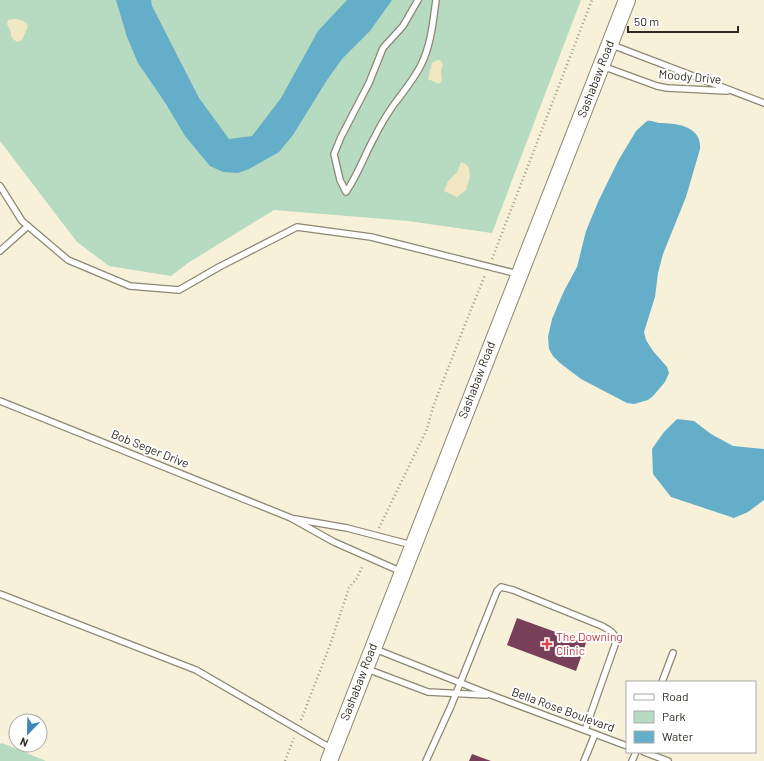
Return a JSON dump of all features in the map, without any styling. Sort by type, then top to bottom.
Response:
[{"type":"main road","name":"Sashabaw Road","points":[[331,755],[518,274],[627,0]]},
{"type":"lane","points":[[418,0],[403,26],[383,48],[369,83],[341,137],[334,154],[340,180],[346,192],[359,172],[374,137],[421,65],[429,44],[436,0]]},
{"type":"lane","name":"Moody Drive","points":[[610,44],[764,103]]},
{"type":"lane","name":"Moody Drive","points":[[601,65],[657,86],[667,88],[732,91]]},
{"type":"lane","points":[[0,186],[22,221],[68,260],[130,286],[179,290],[219,267],[297,227],[371,237],[518,274]]},
{"type":"lane","points":[[0,251],[28,226]]},
{"type":"lane","name":"Bob Seger Drive","points":[[0,400],[291,518],[334,542],[402,572]]},
{"type":"lane","name":"Bob Seger Drive","points":[[291,518],[347,528],[413,545]]},
{"type":"lane","points":[[426,761],[456,694],[497,591],[501,588],[514,590],[602,626],[614,634],[616,642],[585,730]]},
{"type":"lane","points":[[0,594],[196,670],[298,729],[331,755]]},
{"type":"lane","name":"Bella Rose Boulevard","points":[[372,648],[626,746]]},
{"type":"lane","points":[[662,681],[673,654]]},
{"type":"lane","name":"Bella Rose Boulevard","points":[[365,668],[428,692],[491,695]]},
{"type":"lane","points":[[584,761],[595,734]]},
{"type":"lane","points":[[647,753],[668,761]]},
{"type":"path","points":[[376,536],[427,430],[433,407],[592,0]]},
{"type":"path","points":[[285,761],[330,645],[349,588],[357,578],[367,556]]},
{"type":"green space","points":[[0,0],[581,0],[492,233],[408,221],[274,210],[188,263],[171,276],[109,266],[77,242],[0,141]]},
{"type":"green space","points":[[2,743],[8,745],[8,753],[26,753],[46,761],[0,761],[0,744]]},
{"type":"sand","points":[[13,19],[23,21],[28,26],[22,40],[18,42],[11,36],[11,32],[7,24],[8,20]]},
{"type":"sand","points":[[440,60],[443,64],[441,71],[442,80],[439,84],[428,79],[432,63]]},
{"type":"sand","points":[[461,162],[466,164],[469,168],[470,177],[466,190],[457,197],[444,191],[448,181],[458,171]]},
{"type":"water","points":[[116,0],[151,0],[152,6],[199,98],[229,139],[252,136],[281,98],[318,31],[347,0],[392,0],[370,31],[342,59],[327,80],[293,135],[279,152],[249,169],[238,173],[223,172],[210,166],[185,136],[166,104],[138,63],[127,37]]},
{"type":"water","points":[[647,121],[687,127],[697,135],[700,141],[700,149],[686,197],[663,254],[658,273],[655,297],[644,332],[646,340],[653,351],[667,367],[669,373],[665,382],[653,396],[648,400],[634,404],[627,403],[581,379],[560,363],[549,349],[548,337],[552,319],[564,291],[577,267],[586,231],[598,202],[618,161],[636,131]]},
{"type":"water","points":[[677,419],[694,421],[711,434],[733,446],[764,449],[764,500],[748,512],[734,518],[671,497],[653,474],[652,449],[664,432]]},
{"type":"building","name":"The Downing Clinic","points":[[517,618],[586,643],[576,671],[507,645]]},
{"type":"building","points":[[472,754],[491,761],[469,761]]},
{"type":"place","name":"The Downing Clinic","points":[[547,644]]}]
